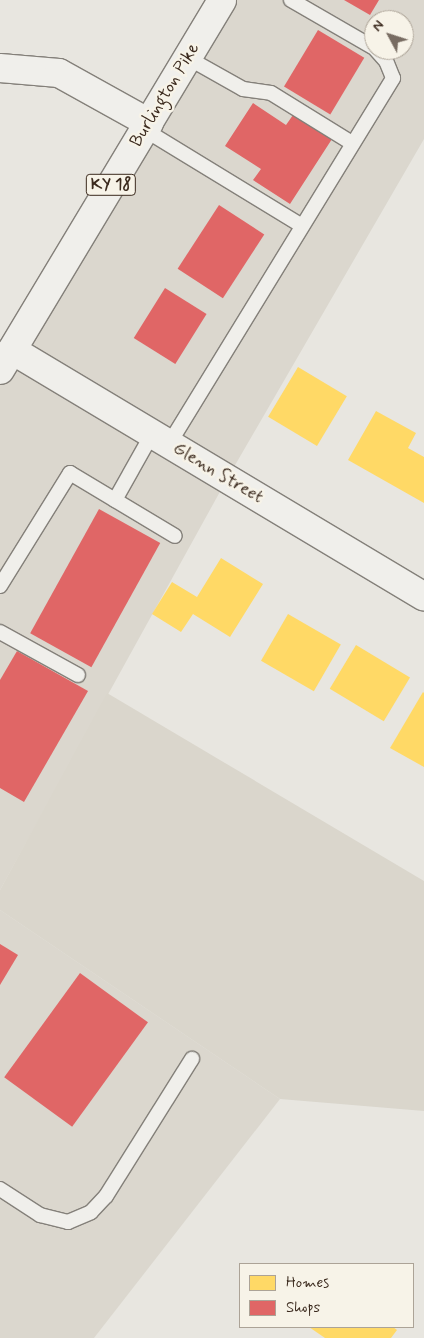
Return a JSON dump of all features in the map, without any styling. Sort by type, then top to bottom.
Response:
[{"type":"street","name":"Burlington Pike","points":[[6,360],[222,0]]},
{"type":"street","points":[[0,68],[59,74],[147,126]]},
{"type":"street","name":"Glenn Street","points":[[6,360],[161,439],[424,597]]},
{"type":"lane","points":[[291,0],[364,43]]},
{"type":"lane","points":[[188,58],[243,89],[271,93],[352,143]]},
{"type":"lane","points":[[115,500],[161,439],[302,226],[392,78],[385,60]]},
{"type":"lane","points":[[147,126],[302,226]]},
{"type":"lane","points":[[0,586],[6,565],[70,473],[175,536]]},
{"type":"lane","points":[[0,632],[78,676]]},
{"type":"lane","points":[[0,1189],[40,1215],[68,1222],[91,1212],[106,1196],[192,1060]]},
{"type":"shaded area","points":[[222,0],[424,0],[424,139],[227,479],[0,890],[0,370]]},
{"type":"shaded area","points":[[107,693],[424,881],[424,1111],[280,1099],[0,910],[0,890]]},
{"type":"shaded area","points":[[0,910],[280,1099],[94,1338],[0,1338]]},
{"type":"building: Homes","points":[[298,367],[347,396],[317,446],[268,417]]},
{"type":"building: Homes","points":[[376,411],[416,433],[408,448],[424,457],[424,503],[348,460]]},
{"type":"building: Homes","points":[[221,558],[263,584],[230,637],[193,614],[181,632],[152,614],[172,582],[197,597]]},
{"type":"building: Homes","points":[[288,614],[341,644],[314,691],[261,661]]},
{"type":"building: Homes","points":[[356,645],[410,677],[384,721],[330,689]]},
{"type":"building: Homes","points":[[424,693],[424,767],[390,748]]},
{"type":"building: Homes","points":[[310,1328],[394,1328],[397,1330],[391,1338],[325,1338]]},
{"type":"building: Shops","points":[[344,0],[379,0],[373,10],[364,10],[364,12]]},
{"type":"building: Shops","points":[[318,30],[364,58],[330,114],[284,87]]},
{"type":"building: Shops","points":[[253,103],[286,125],[293,115],[332,139],[290,204],[253,180],[261,169],[225,146]]},
{"type":"building: Shops","points":[[219,205],[264,234],[223,298],[178,269]]},
{"type":"building: Shops","points":[[165,288],[207,314],[175,364],[134,338]]},
{"type":"building: Shops","points":[[99,509],[160,543],[91,667],[30,633]]},
{"type":"building: Shops","points":[[17,651],[88,691],[24,802],[0,788],[0,680]]},
{"type":"building: Shops","points":[[0,944],[18,955],[0,985]]},
{"type":"building: Shops","points":[[80,973],[148,1022],[72,1127],[4,1077]]}]
